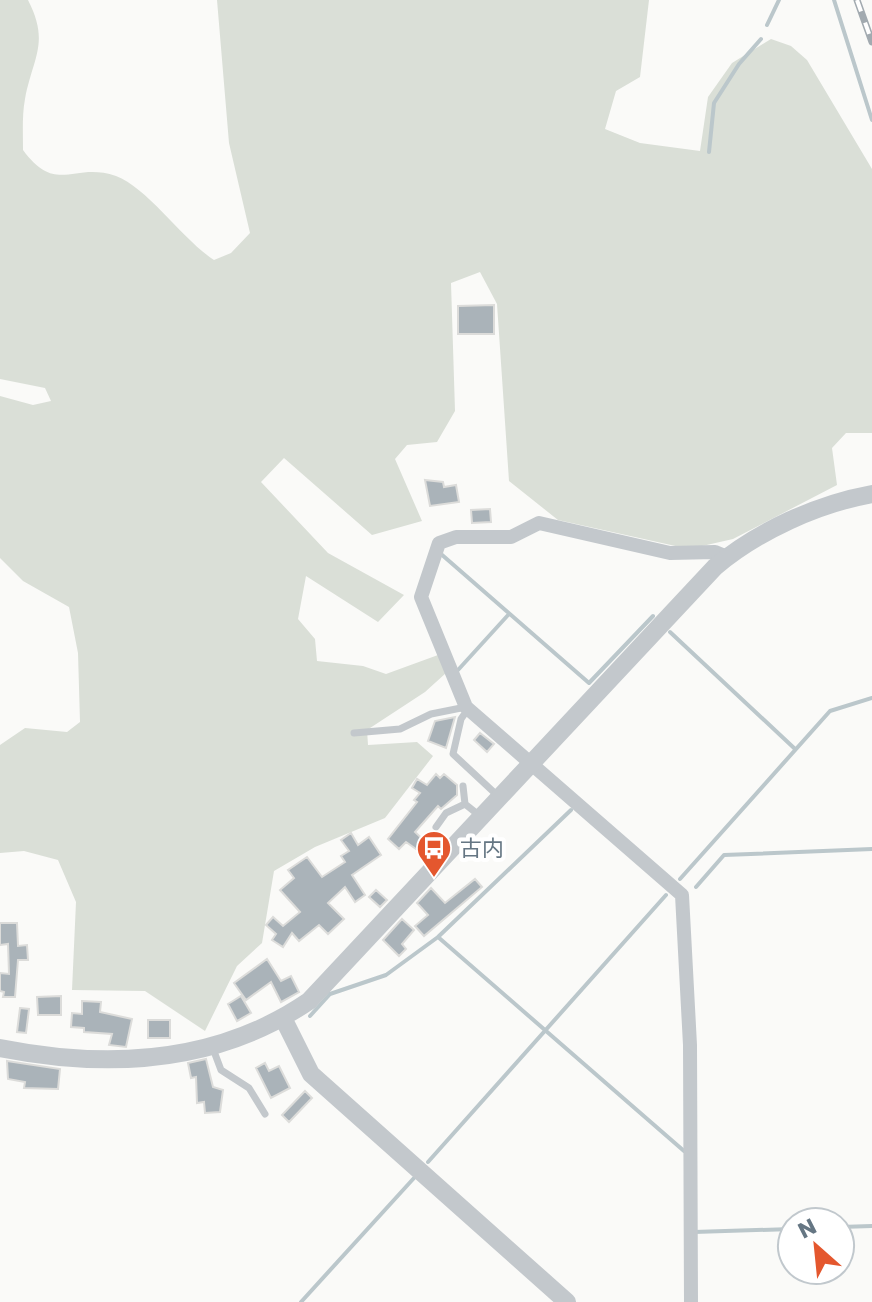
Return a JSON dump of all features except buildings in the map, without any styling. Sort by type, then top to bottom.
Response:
[{"type":"street","points":[[1,1053],[123,1061],[212,1045],[283,1018],[309,1001],[727,557],[796,519],[872,494]]},
{"type":"street","points":[[691,1302],[690,1045],[682,895],[467,708],[421,597],[439,543],[456,537],[511,537],[539,523],[670,553],[715,552],[727,557]]},
{"type":"street","points":[[283,1018],[311,1074],[567,1302]]},
{"type":"lane","points":[[354,733],[400,729],[431,714],[467,708]]},
{"type":"lane","points":[[467,708],[461,719],[453,754],[500,799]]},
{"type":"lane","points":[[463,786],[465,804],[482,818]]},
{"type":"lane","points":[[436,827],[446,813],[465,804]]},
{"type":"lane","points":[[212,1045],[221,1070],[249,1088],[265,1114]]},
{"type":"shaded area","points":[[0,0],[28,0],[38,28],[38,50],[24,105],[23,150],[46,171],[66,175],[101,172],[128,182],[214,260],[231,253],[250,233],[229,143],[217,0],[649,0],[640,77],[616,91],[605,129],[640,143],[700,151],[708,97],[732,63],[771,39],[791,46],[807,60],[872,169],[872,433],[846,433],[832,448],[837,485],[733,539],[689,549],[558,520],[509,481],[497,304],[480,272],[451,283],[455,411],[437,442],[407,445],[395,459],[422,521],[372,535],[284,458],[261,482],[328,553],[404,595],[378,622],[306,576],[298,619],[315,639],[317,661],[363,666],[386,674],[438,655],[446,673],[425,692],[367,730],[368,745],[417,742],[433,756],[385,818],[315,847],[274,871],[262,943],[237,966],[205,1031],[145,991],[72,990],[76,902],[58,860],[24,851],[0,853],[0,745],[25,728],[67,732],[80,722],[78,653],[69,607],[23,581],[0,558],[0,396],[33,405],[51,401],[45,388],[0,379]]},
{"type":"waterway","points":[[767,25],[779,0]]},
{"type":"waterway","points":[[834,0],[872,120]]},
{"type":"waterway","points":[[709,152],[714,103],[739,64],[761,39]]},
{"type":"waterway","points":[[441,554],[589,683],[653,616]]},
{"type":"waterway","points":[[458,670],[509,614]]},
{"type":"waterway","points":[[670,632],[794,748]]},
{"type":"waterway","points":[[680,879],[830,711],[872,698]]},
{"type":"waterway","points":[[310,1016],[330,994],[386,975],[438,937],[571,810]]},
{"type":"waterway","points":[[696,887],[724,855],[872,849]]},
{"type":"waterway","points":[[428,1162],[666,895]]},
{"type":"waterway","points":[[438,937],[684,1151]]},
{"type":"waterway","points":[[301,1302],[414,1178]]},
{"type":"waterway","points":[[856,1226],[872,1226]]},
{"type":"waterway","points":[[694,1232],[776,1229]]},
{"type":"railway","points":[[857,0],[872,42]]},
{"type":"place","name":"古内","points":[[434,879]]}]
